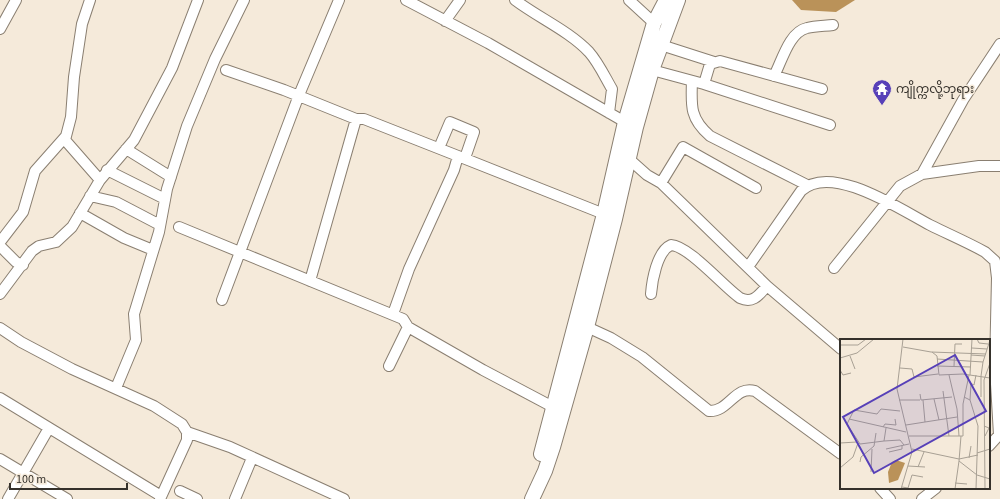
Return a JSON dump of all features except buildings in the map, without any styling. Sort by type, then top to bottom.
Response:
[{"type":"highway","points":[[522,499],[537,466],[553,408],[604,214],[625,122],[654,23],[666,0]]},
{"type":"highway","points":[[532,499],[545,471],[553,447],[587,327],[636,127],[652,70],[678,0]]},
{"type":"street","points":[[1,23],[16,0]]},
{"type":"street","points":[[90,0],[82,24],[74,77],[71,117],[65,140],[100,180]]},
{"type":"street","points":[[0,294],[32,251],[39,246],[56,242],[72,227],[107,170],[134,140],[172,68],[198,0]]},
{"type":"street","points":[[116,388],[136,340],[134,314],[160,225],[165,198],[187,126],[215,58],[244,0]]},
{"type":"street","points":[[222,300],[299,95],[339,0]]},
{"type":"street","points":[[406,0],[488,43],[625,122]]},
{"type":"street","points":[[445,21],[460,0]]},
{"type":"street","points":[[515,0],[571,37],[589,52],[612,89],[609,113]]},
{"type":"street","points":[[628,0],[654,23]]},
{"type":"street","points":[[774,76],[793,38],[800,31],[807,28],[832,25]]},
{"type":"street","points":[[661,44],[714,62],[720,61],[822,89]]},
{"type":"street","points":[[922,174],[963,100],[1000,44]]},
{"type":"street","points":[[704,84],[710,64],[714,62]]},
{"type":"street","points":[[226,70],[299,95],[356,119],[364,119],[604,214]]},
{"type":"street","points":[[652,70],[704,84],[830,125]]},
{"type":"street","points":[[692,81],[692,107],[694,119],[700,128],[710,136],[807,185]]},
{"type":"street","points":[[310,281],[356,119]]},
{"type":"street","points":[[393,314],[401,289],[454,170],[474,132],[450,122],[440,148]]},
{"type":"street","points":[[0,242],[23,212],[35,171],[66,136]]},
{"type":"street","points":[[661,183],[683,147],[756,188]]},
{"type":"street","points":[[126,149],[171,177]]},
{"type":"street","points":[[629,159],[648,175],[661,183],[767,286],[840,348]]},
{"type":"street","points":[[834,268],[900,186],[922,174],[979,166],[1000,166]]},
{"type":"street","points":[[107,170],[165,198]]},
{"type":"street","points":[[748,267],[790,206],[807,185],[820,182],[862,189],[985,252],[996,261],[999,273],[995,367],[999,436],[990,445]]},
{"type":"street","points":[[90,196],[116,202],[160,225]]},
{"type":"street","points":[[80,213],[124,238],[153,250]]},
{"type":"street","points":[[179,227],[239,253],[393,314],[403,319],[408,327],[553,408]]},
{"type":"street","points":[[651,294],[652,278],[658,262],[664,250],[671,245],[683,248],[732,292],[746,301],[752,300],[767,286]]},
{"type":"street","points":[[0,246],[16,262],[23,265]]},
{"type":"street","points":[[389,366],[408,327]]},
{"type":"street","points":[[587,327],[611,338],[642,357],[709,411],[720,409],[742,390],[748,389],[755,391],[840,453]]},
{"type":"street","points":[[0,328],[21,342],[72,369],[116,388],[167,413],[182,424],[187,432],[187,440],[161,498],[0,398]]},
{"type":"street","points":[[8,499],[48,428]]},
{"type":"street","points":[[187,432],[230,447],[344,499]]},
{"type":"street","points":[[235,499],[252,458]]},
{"type":"street","points":[[0,459],[67,499]]},
{"type":"street","points":[[881,489],[890,499]]},
{"type":"street","points":[[922,499],[935,489]]},
{"type":"street","points":[[180,491],[197,499]]},
{"type":"shaded area","points":[[792,0],[855,0],[836,12],[801,10]]},
{"type":"place","name":"ကျိုက္ကလို့ဘုရား","points":[[882,106]]}]
